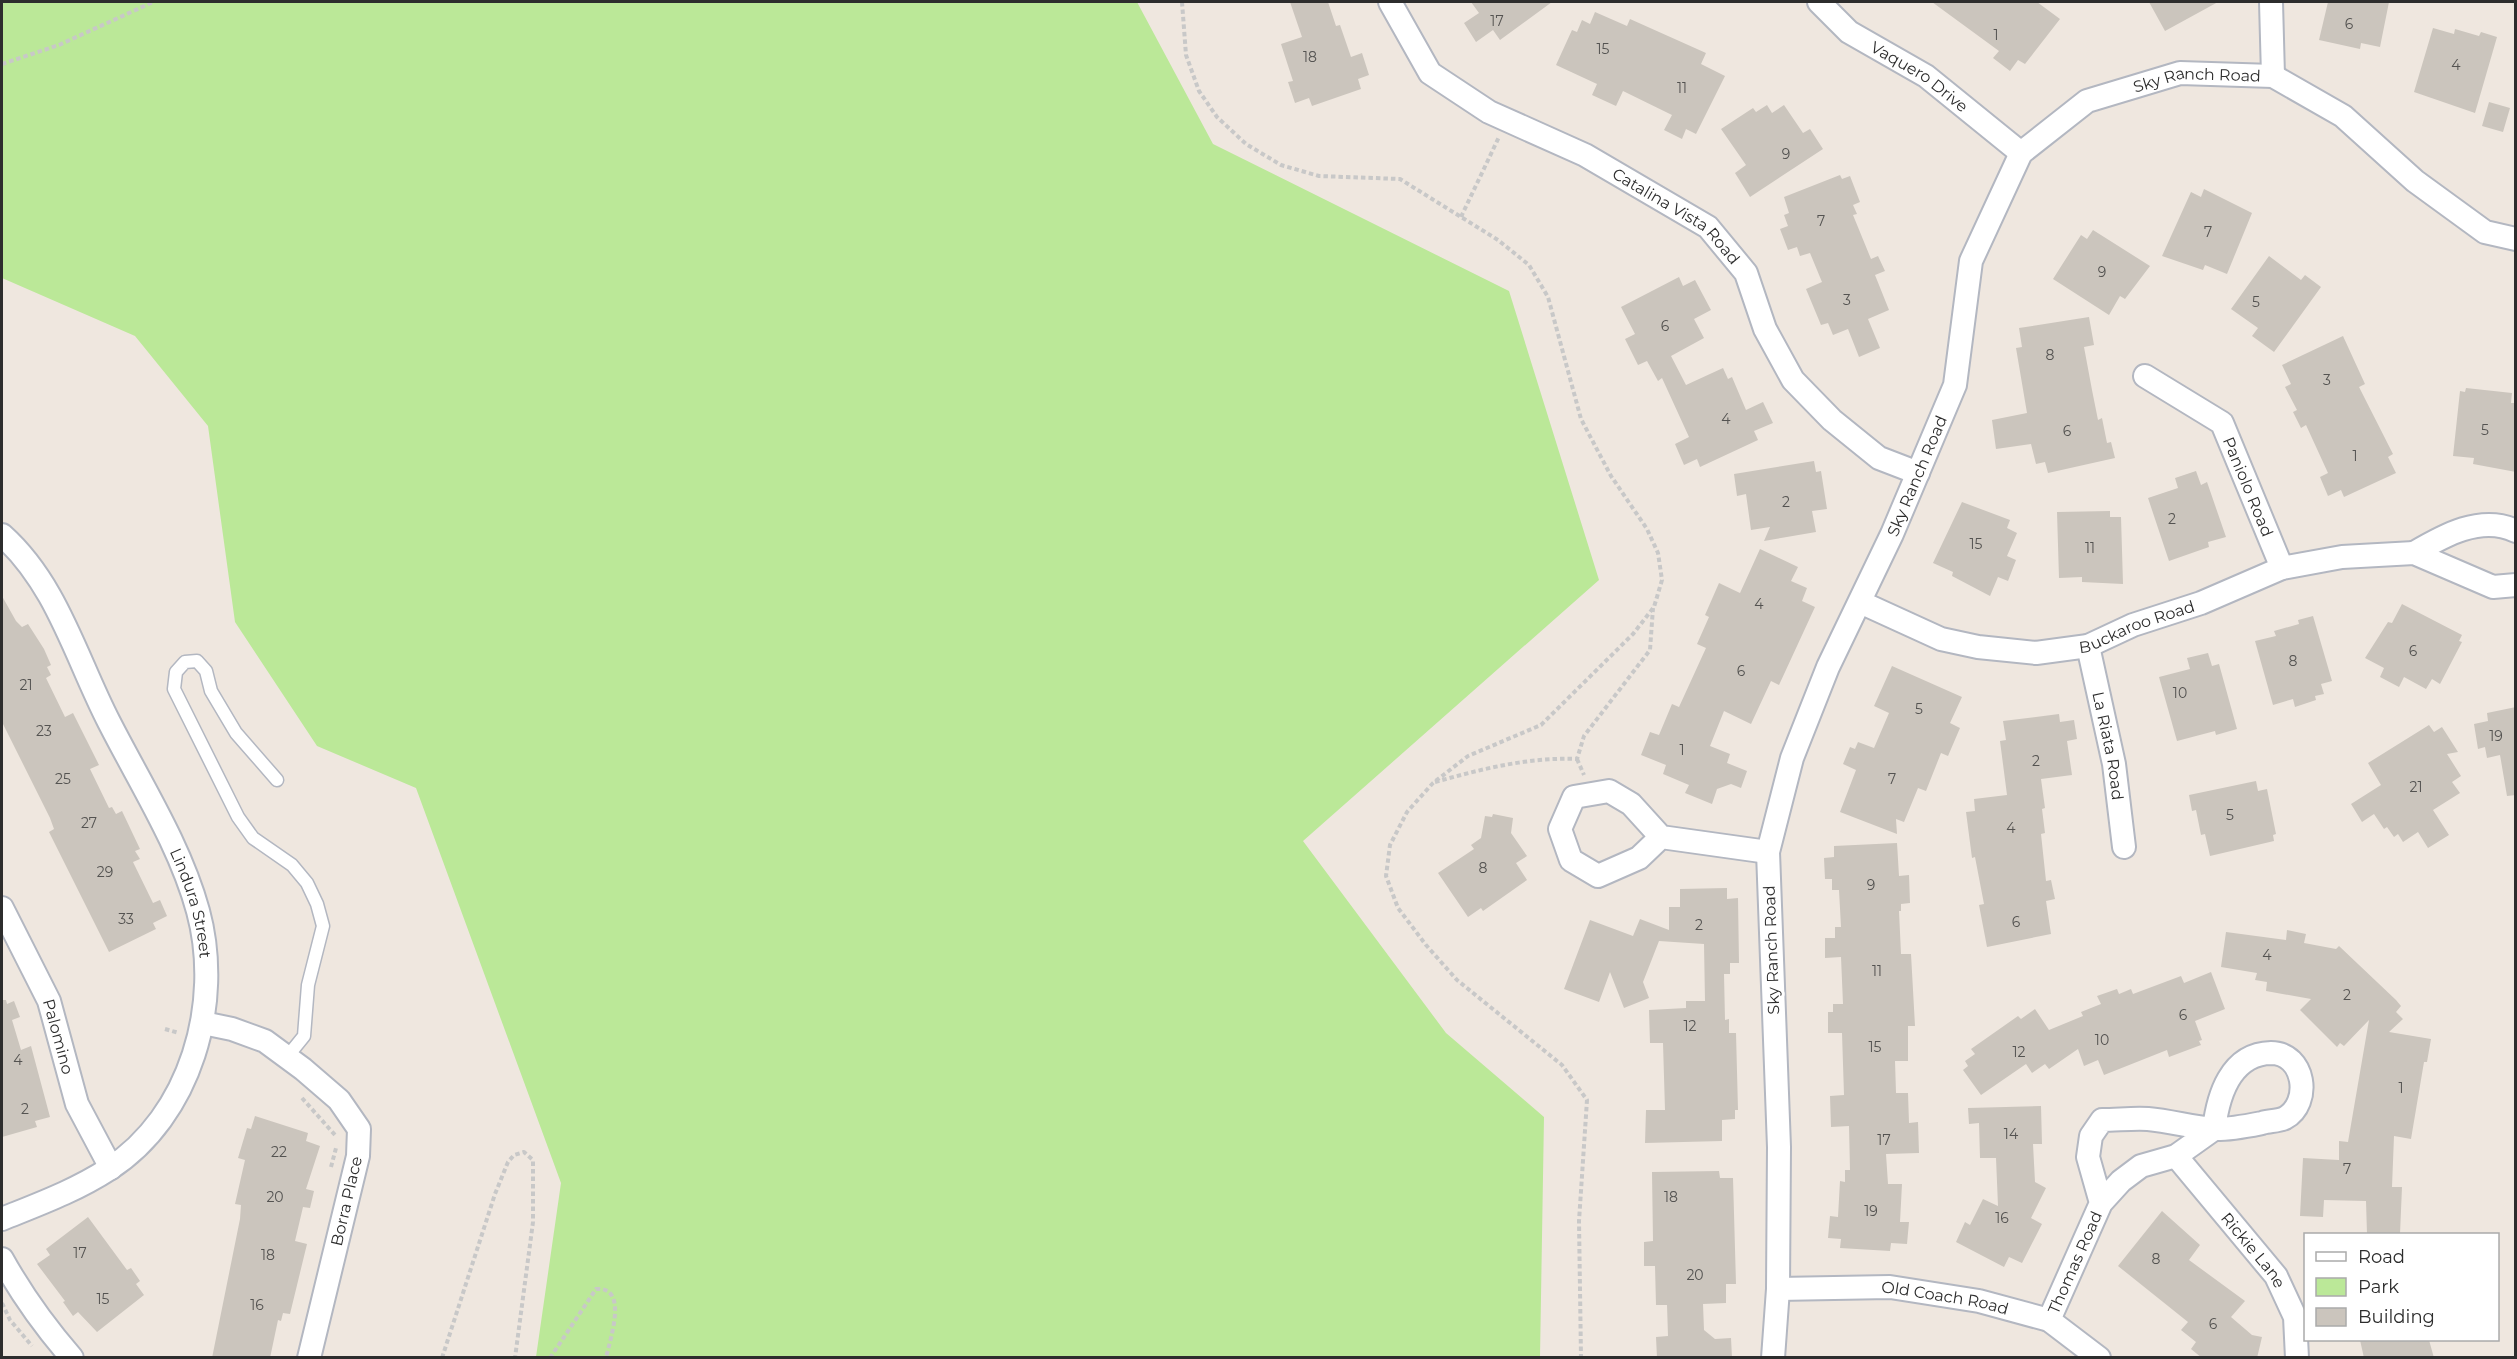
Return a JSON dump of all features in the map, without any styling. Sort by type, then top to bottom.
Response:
[{"type":"street","name":"Catalina Vista Road","points":[[1389,2],[1430,73],[1489,112],[1585,155],[1708,226],[1746,273],[1765,329],[1793,380],[1832,420],[1879,458],[1918,473]]},
{"type":"street","name":"Vaquero Drive","points":[[1819,2],[1849,32],[1926,76],[2021,153]]},
{"type":"street","points":[[2271,2],[2273,76]]},
{"type":"street","name":"Sky Ranch Road","points":[[1773,1358],[1778,1289],[1779,1147],[1768,852],[1792,758],[1828,667],[1860,602],[1955,385],[1971,261],[2021,153],[2087,100],[2180,73],[2273,76],[2343,116],[2415,181],[2485,232],[2516,239]]},
{"type":"street","name":"Paniolo Road","points":[[2145,376],[2222,423],[2282,568]]},
{"type":"street","name":"Buckaroo Road","points":[[1860,602],[1941,639],[1978,647],[2036,653],[2088,646],[2133,625],[2201,603],[2282,568],[2342,557],[2414,552],[2454,531],[2472,527],[2501,526],[2516,531]]},
{"type":"street","name":"Lindura Street","points":[[2,535],[14,545],[49,591],[102,708],[181,863],[198,912],[207,964],[200,1033],[185,1079],[151,1131],[111,1168],[68,1193],[2,1219]]},
{"type":"street","name":"Buckaroo Road","points":[[2414,552],[2493,587],[2516,585]]},
{"type":"street","name":"La Riata Road","points":[[2088,646],[2114,764],[2124,847]]},
{"type":"street","points":[[1661,837],[1768,852]]},
{"type":"street","name":"Palomino","points":[[2,908],[49,1001],[77,1104],[111,1168]]},
{"type":"street","name":"Borra Place","points":[[200,1033],[232,1029],[265,1041],[339,1100],[359,1129],[358,1156],[309,1358]]},
{"type":"street","name":"Thomas Road","points":[[2049,1320],[2101,1203],[2121,1181],[2141,1166],[2176,1156],[2214,1130],[2148,1119],[2102,1120],[2091,1136],[2088,1157],[2101,1203]]},
{"type":"street","name":"Rickie Lane","points":[[2176,1156],[2276,1276],[2295,1317],[2297,1358]]},
{"type":"street","points":[[2,1259],[30,1305],[72,1358]]},
{"type":"street","name":"Old Coach Road","points":[[1778,1289],[1890,1287],[1978,1301],[2049,1320],[2099,1358]]},
{"type":"lane","points":[[277,780],[236,733],[212,691],[206,671],[196,661],[185,662],[176,672],[174,689],[226,796],[253,838],[292,865],[307,883],[317,903],[323,926],[308,985],[304,1036],[287,1057]]},
{"type":"path","points":[[2,64],[59,45],[153,2]]},
{"type":"path","points":[[1182,2],[1186,55],[1199,91],[1217,117],[1246,144],[1281,165],[1319,176],[1400,179],[1498,240],[1529,265],[1548,297],[1581,419],[1611,477],[1647,529],[1658,554],[1662,580],[1653,607],[1650,650],[1584,736],[1577,759],[1556,758],[1491,767],[1433,783]]},
{"type":"path","points":[[1461,217],[1507,120]]},
{"type":"path","points":[[1581,1358],[1579,1221],[1587,1100],[1562,1065],[1456,980],[1398,908],[1386,876],[1390,845],[1407,812],[1433,783],[1468,756],[1540,725],[1633,634],[1653,607]]},
{"type":"path","points":[[165,1029],[200,1033]]},
{"type":"path","points":[[298,1095],[336,1136],[329,1178]]},
{"type":"path","points":[[442,1358],[495,1194],[508,1162],[514,1155],[524,1152],[533,1160],[534,1211],[515,1358]]},
{"type":"path","points":[[550,1358],[583,1304],[596,1289],[601,1288],[611,1293],[616,1303],[606,1358]]},
{"type":"green space","points":[[2,2],[1137,2],[1213,144],[1509,291],[1599,580],[1303,841],[1446,1033],[1544,1117],[1540,1357],[536,1357],[561,1183],[416,788],[317,746],[235,622],[208,426],[135,336],[2,278]]},
{"type":"building","points":[[1290,2],[1328,2],[1336,26],[1340,25],[1351,57],[1362,53],[1369,75],[1358,79],[1361,89],[1312,106],[1309,98],[1295,103],[1288,82],[1293,81],[1281,44],[1302,37]]},
{"type":"building","points":[[1471,2],[1552,2],[1500,40],[1493,30],[1476,42],[1464,23],[1479,13]]},
{"type":"building","points":[[1932,2],[2037,2],[2060,19],[2025,64],[2018,60],[2010,71],[1993,58],[1999,51]]},
{"type":"building","points":[[2149,2],[2218,2],[2165,31]]},
{"type":"building","points":[[2328,2],[2389,2],[2380,47],[2361,43],[2360,49],[2319,40]]},
{"type":"building","points":[[1595,12],[1627,26],[1630,19],[1706,53],[1701,64],[1725,76],[1696,134],[1686,129],[1682,139],[1664,130],[1672,115],[1623,91],[1616,106],[1592,95],[1597,84],[1556,65],[1572,30],[1577,32],[1582,20],[1590,24]]},
{"type":"building","points":[[2433,28],[2454,34],[2455,29],[2479,36],[2481,32],[2497,37],[2475,113],[2414,92]]},
{"type":"building","points":[[2489,102],[2510,108],[2503,132],[2482,126]]},
{"type":"building","points":[[1767,105],[1772,113],[1784,105],[1803,133],[1810,129],[1823,149],[1750,197],[1735,173],[1746,165],[1721,129],[1753,108],[1756,112]]},
{"type":"building","points":[[1840,175],[1842,179],[1850,176],[1860,202],[1853,205],[1857,214],[1853,215],[1871,259],[1878,256],[1885,271],[1875,275],[1889,310],[1868,319],[1880,348],[1859,357],[1848,329],[1833,335],[1828,323],[1821,325],[1806,289],[1822,282],[1810,253],[1800,256],[1797,247],[1788,250],[1780,229],[1788,226],[1784,215],[1789,213],[1784,197]]},
{"type":"building","points":[[2204,189],[2252,213],[2227,274],[2205,265],[2203,270],[2162,256],[2191,192],[2201,197]]},
{"type":"building","points":[[2093,230],[2150,266],[2125,299],[2120,296],[2109,315],[2053,279],[2081,235],[2087,239]]},
{"type":"building","points":[[2269,256],[2301,280],[2305,275],[2321,287],[2274,352],[2252,336],[2258,328],[2231,309]]},
{"type":"building","points":[[1679,277],[1683,286],[1695,280],[1711,310],[1694,319],[1704,338],[1671,356],[1686,385],[1723,368],[1728,379],[1732,377],[1746,410],[1763,402],[1773,423],[1754,431],[1758,440],[1700,467],[1697,459],[1684,465],[1675,444],[1689,437],[1662,378],[1658,381],[1647,361],[1638,365],[1625,339],[1635,334],[1621,307]]},
{"type":"building","points":[[2089,317],[2094,345],[2084,347],[2098,420],[2102,418],[2107,443],[2111,442],[2115,458],[2048,473],[2045,462],[2036,464],[2031,444],[1996,449],[1992,420],[2027,413],[2016,348],[2022,347],[2019,328]]},
{"type":"building","points":[[2343,336],[2365,384],[2359,387],[2393,454],[2388,457],[2396,473],[2344,497],[2341,490],[2328,496],[2320,477],[2328,473],[2306,425],[2301,428],[2293,412],[2297,410],[2285,387],[2291,384],[2282,365]]},
{"type":"building","points":[[2466,388],[2512,393],[2511,403],[2516,403],[2516,472],[2473,464],[2474,458],[2453,456],[2460,391],[2465,392]]},
{"type":"building","points":[[1814,461],[1816,472],[1821,471],[1827,509],[1812,511],[1816,532],[1764,541],[1770,527],[1751,530],[1746,494],[1737,496],[1734,474]]},
{"type":"building","points":[[2196,471],[2201,485],[2207,482],[2226,537],[2208,542],[2209,547],[2169,561],[2148,498],[2178,488],[2175,478]]},
{"type":"building","points":[[1962,502],[2010,520],[2007,528],[2017,533],[2007,556],[2016,560],[2008,581],[1998,577],[1990,596],[1952,576],[1953,572],[1933,563]]},
{"type":"building","points":[[2110,511],[2110,517],[2121,517],[2123,584],[2082,582],[2082,577],[2059,578],[2057,512]]},
{"type":"building","points":[[1760,549],[1798,567],[1791,581],[1807,588],[1802,601],[1815,607],[1779,685],[1771,681],[1751,724],[1724,711],[1710,746],[1730,754],[1727,763],[1747,771],[1741,788],[1731,784],[1717,789],[1712,804],[1685,793],[1689,785],[1663,774],[1666,765],[1641,755],[1650,732],[1659,735],[1672,704],[1679,707],[1706,648],[1697,644],[1709,617],[1705,615],[1719,583],[1740,593]]},
{"type":"building","points":[[2,596],[16,621],[22,627],[28,624],[44,649],[51,665],[47,667],[51,675],[46,678],[65,717],[73,713],[99,765],[90,769],[109,808],[112,807],[116,814],[122,811],[140,849],[135,851],[140,859],[133,862],[153,903],[160,900],[167,916],[153,923],[156,929],[109,952],[49,832],[54,829],[50,818],[2,722]]},
{"type":"building","points":[[2402,604],[2462,635],[2459,641],[2462,642],[2440,684],[2432,679],[2426,689],[2404,677],[2399,687],[2380,677],[2384,668],[2365,658],[2388,622],[2392,623]]},
{"type":"building","points":[[2313,616],[2332,681],[2321,684],[2324,694],[2315,696],[2316,700],[2295,707],[2293,699],[2273,705],[2255,641],[2276,636],[2274,631],[2299,624],[2298,620]]},
{"type":"building","points":[[2208,653],[2212,666],[2219,664],[2237,729],[2216,735],[2215,731],[2177,741],[2159,677],[2190,669],[2187,658]]},
{"type":"building","points":[[1892,666],[1962,697],[1950,723],[1960,728],[1948,756],[1941,753],[1926,791],[1918,788],[1904,822],[1896,819],[1897,834],[1840,812],[1856,770],[1843,764],[1850,747],[1855,749],[1858,742],[1874,748],[1889,713],[1874,706]]},
{"type":"building","points":[[2516,707],[2516,795],[2507,796],[2500,755],[2487,758],[2485,747],[2478,749],[2474,724],[2488,721],[2487,713]]},
{"type":"building","points":[[2059,714],[2060,722],[2074,720],[2077,739],[2067,741],[2072,775],[2041,779],[2045,808],[2042,809],[2045,833],[2041,834],[2046,881],[2051,880],[2055,899],[2046,901],[2051,934],[1987,947],[1979,905],[1984,904],[1975,857],[1972,858],[1966,812],[1975,811],[1974,799],[2007,795],[2000,741],[2006,740],[2003,721]]},
{"type":"building","points":[[2429,725],[2434,732],[2442,727],[2458,752],[2447,754],[2461,776],[2452,782],[2460,793],[2433,810],[2449,835],[2428,848],[2418,832],[2403,842],[2398,834],[2394,837],[2387,827],[2384,829],[2374,814],[2362,822],[2351,804],[2381,785],[2368,763]]},
{"type":"building","points":[[2256,781],[2258,791],[2267,789],[2276,834],[2273,835],[2274,841],[2210,856],[2205,834],[2201,835],[2196,810],[2192,811],[2189,795]]},
{"type":"building","points":[[1493,814],[1513,818],[1511,833],[1527,856],[1516,863],[1527,880],[1483,911],[1481,908],[1468,917],[1438,873],[1474,849],[1471,845],[1481,838],[1485,816],[1492,817]]},
{"type":"building","points":[[1897,843],[1899,876],[1909,875],[1910,903],[1901,904],[1901,911],[1899,911],[1901,954],[1911,954],[1915,1026],[1908,1026],[1908,1061],[1895,1061],[1896,1093],[1908,1093],[1909,1123],[1918,1122],[1919,1153],[1886,1154],[1888,1184],[1902,1184],[1900,1222],[1909,1222],[1907,1244],[1891,1243],[1890,1251],[1840,1248],[1841,1239],[1828,1238],[1830,1216],[1838,1217],[1840,1181],[1845,1182],[1845,1170],[1850,1170],[1849,1126],[1831,1127],[1830,1096],[1844,1095],[1842,1033],[1828,1033],[1828,1012],[1833,1012],[1833,1004],[1843,1004],[1841,957],[1825,958],[1825,938],[1835,938],[1835,927],[1841,927],[1839,890],[1832,890],[1832,879],[1825,879],[1824,858],[1834,857],[1834,846]]},
{"type":"building","points":[[1727,888],[1727,899],[1738,898],[1739,963],[1730,963],[1730,974],[1724,974],[1725,1020],[1729,1019],[1729,1033],[1736,1033],[1738,1110],[1735,1110],[1735,1119],[1722,1120],[1722,1141],[1645,1143],[1646,1110],[1665,1110],[1663,1043],[1650,1043],[1649,1010],[1686,1008],[1686,1001],[1705,1001],[1704,944],[1659,941],[1643,982],[1649,998],[1624,1008],[1610,972],[1599,1002],[1564,989],[1590,920],[1633,936],[1640,919],[1669,930],[1669,907],[1680,907],[1680,889]]},
{"type":"building","points":[[2287,930],[2306,934],[2304,943],[2336,949],[2339,946],[2401,1006],[2396,1012],[2403,1019],[2389,1032],[2431,1039],[2427,1062],[2424,1062],[2411,1139],[2394,1136],[2392,1187],[2402,1187],[2400,1233],[2367,1233],[2366,1201],[2324,1200],[2323,1217],[2300,1216],[2303,1158],[2339,1160],[2339,1141],[2348,1142],[2369,1020],[2344,1046],[2340,1043],[2337,1047],[2300,1010],[2311,999],[2266,991],[2267,982],[2255,980],[2257,973],[2221,967],[2226,932],[2286,940]]},
{"type":"building","points":[[2211,972],[2225,1009],[2195,1021],[2202,1040],[2199,1041],[2201,1045],[2169,1057],[2167,1050],[2104,1075],[2098,1060],[2084,1066],[2078,1049],[2049,1069],[2045,1064],[2032,1073],[2026,1064],[1981,1095],[1963,1070],[1968,1066],[1965,1061],[1975,1054],[1971,1049],[2018,1016],[2021,1019],[2035,1009],[2049,1030],[2083,1016],[2081,1012],[2101,1004],[2097,996],[2117,989],[2119,994],[2131,989],[2133,994],[2181,976],[2184,983]]},
{"type":"building","points":[[2,1000],[6,1000],[7,1004],[14,1001],[20,1017],[12,1020],[21,1050],[31,1046],[50,1117],[35,1121],[37,1127],[2,1137]]},
{"type":"building","points":[[2041,1106],[2042,1144],[2033,1144],[2035,1182],[2046,1188],[2031,1218],[2042,1224],[2022,1263],[2009,1257],[2004,1267],[1956,1242],[1965,1222],[1970,1225],[1983,1199],[1998,1206],[1996,1158],[1980,1158],[1979,1123],[1969,1124],[1968,1108]]},
{"type":"building","points":[[255,1116],[308,1133],[306,1141],[320,1146],[306,1189],[314,1191],[310,1208],[303,1207],[295,1241],[307,1244],[290,1314],[283,1313],[281,1321],[278,1320],[270,1358],[212,1358],[240,1219],[241,1205],[235,1204],[245,1160],[238,1158],[247,1128],[251,1129]]},
{"type":"building","points":[[1719,1171],[1720,1178],[1733,1178],[1736,1284],[1726,1284],[1726,1303],[1703,1304],[1704,1330],[1715,1339],[1731,1338],[1732,1358],[1657,1358],[1656,1337],[1668,1336],[1667,1305],[1656,1305],[1655,1266],[1644,1266],[1644,1242],[1653,1241],[1652,1172]]},
{"type":"building","points":[[2162,1211],[2200,1245],[2189,1260],[2245,1301],[2231,1317],[2252,1335],[2262,1337],[2257,1358],[2202,1358],[2191,1349],[2196,1342],[2181,1330],[2188,1322],[2118,1266]]},
{"type":"building","points":[[88,1217],[127,1270],[131,1268],[140,1281],[136,1284],[144,1295],[97,1332],[78,1312],[73,1316],[63,1302],[65,1301],[37,1264],[50,1255],[46,1249]]},
{"type":"building","points":[[2360,1341],[2429,1341],[2434,1358],[2364,1358]]}]
